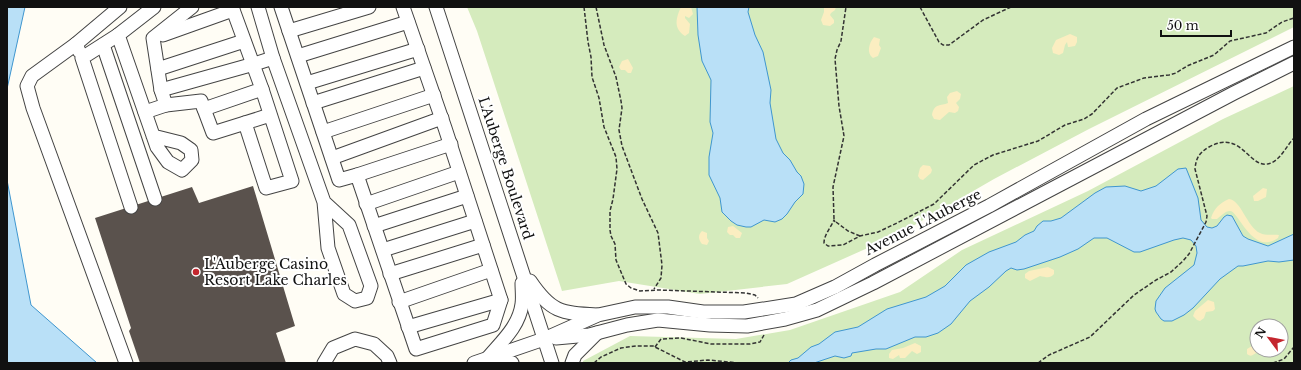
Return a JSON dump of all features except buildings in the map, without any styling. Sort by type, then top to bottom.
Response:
[{"type":"street","points":[[82,58],[110,40],[154,7]]},
{"type":"street","points":[[153,38],[192,7]]},
{"type":"street","points":[[258,7],[273,58],[324,202],[328,248],[344,294],[355,301],[367,298],[371,286],[349,225],[324,202]]},
{"type":"street","points":[[281,7],[339,180],[357,176],[451,144]]},
{"type":"street","points":[[289,31],[369,7]]},
{"type":"street","points":[[357,176],[416,349],[493,325],[501,300],[451,144],[403,7]]},
{"type":"street","name":"L'Auberge Boulevard","points":[[436,7],[552,363]]},
{"type":"street","points":[[153,38],[232,9],[254,64],[292,181],[266,188],[245,123]]},
{"type":"street","points":[[115,11],[110,40],[155,199]]},
{"type":"street","points":[[115,11],[76,44],[32,76],[27,86],[33,108],[126,363]]},
{"type":"street","points":[[298,56],[408,22]]},
{"type":"street","points":[[153,38],[161,90],[166,105]]},
{"type":"street","points":[[110,40],[145,112],[154,136]]},
{"type":"street","points":[[158,68],[244,41]]},
{"type":"street","points":[[76,44],[82,58],[131,207]]},
{"type":"street","name":"Avenue L'Auberge","points":[[481,361],[544,340],[598,315],[636,307],[668,308],[702,312],[744,312],[796,304],[835,287],[995,202],[1146,119],[1294,47]]},
{"type":"street","points":[[307,84],[418,49]]},
{"type":"street","points":[[161,90],[273,58]]},
{"type":"street","name":"Avenue L'Auberge","points":[[544,340],[589,335],[627,325],[658,320],[747,326],[817,310],[873,283],[1234,93],[1294,64]]},
{"type":"street","points":[[313,103],[424,68]]},
{"type":"street","points":[[204,109],[262,89]]},
{"type":"street","points":[[323,132],[434,95]]},
{"type":"street","points":[[145,112],[166,105],[201,100],[213,133],[270,115]]},
{"type":"street","points":[[332,158],[442,118]]},
{"type":"street","points":[[366,204],[459,172]]},
{"type":"street","points":[[374,226],[467,196]]},
{"type":"street","points":[[383,250],[475,221]]},
{"type":"street","points":[[390,274],[483,245]]},
{"type":"street","points":[[521,269],[542,299],[558,310],[573,314],[598,315]]},
{"type":"street","points":[[481,361],[510,333],[517,320],[522,304],[521,269]]},
{"type":"street","points":[[400,302],[491,270]]},
{"type":"street","points":[[408,327],[501,300]]},
{"type":"street","points":[[572,363],[575,355],[598,333]]},
{"type":"street","points":[[324,363],[333,348],[355,339],[374,344],[387,356],[390,363]]},
{"type":"street","points":[[481,361],[512,363]]},
{"type":"path","points":[[584,7],[592,77],[600,98],[604,127],[616,157],[616,185],[610,211],[610,230],[615,244],[616,260],[626,284],[630,288],[640,291],[652,290],[746,293],[755,295],[760,300],[761,309]]},
{"type":"path","points":[[596,7],[604,45],[616,77],[621,101],[622,108],[619,130],[622,146],[642,199],[658,233],[662,265],[661,278],[652,290]]},
{"type":"path","points":[[846,7],[841,41],[835,59],[839,106],[844,136],[834,187],[833,218],[835,222],[845,230],[860,236]]},
{"type":"path","points":[[920,7],[939,42],[943,45],[949,44],[983,20],[1011,7]]},
{"type":"path","points":[[835,222],[834,220],[824,239],[824,243],[828,246],[844,245],[860,236],[878,232],[934,204],[974,165],[994,155],[1038,141],[1065,125],[1084,119],[1092,114],[1117,88],[1144,78],[1176,73],[1187,66],[1214,55],[1230,41],[1266,33],[1282,22],[1294,18]]},
{"type":"path","points":[[1038,363],[1049,355],[1090,337],[1134,295],[1171,272],[1184,261],[1206,222],[1207,216],[1195,169],[1196,161],[1202,151],[1218,142],[1227,142],[1237,146],[1255,161],[1271,164],[1294,138]]},
{"type":"path","points":[[655,347],[661,339],[669,338],[681,338],[711,344],[750,344],[760,342],[764,336],[763,323]]},
{"type":"path","points":[[594,363],[612,351],[636,346],[652,346],[685,362],[708,360],[739,363]]},
{"type":"path","points":[[1274,363],[1284,358],[1294,347]]},
{"type":"green space","points":[[467,7],[1294,7],[1294,27],[1089,129],[994,179],[899,234],[787,284],[700,294],[619,281],[562,291],[477,31]]},
{"type":"green space","points":[[1294,86],[1294,363],[583,363],[583,361],[630,336],[736,339],[790,330],[900,292],[962,250],[1088,191],[1223,119]]},
{"type":"sand","points":[[681,7],[691,7],[693,14],[689,18],[685,16],[690,24],[689,33],[685,36],[681,33],[677,26],[677,19]]},
{"type":"sand","points":[[824,7],[836,7],[830,15],[834,20],[834,23],[830,26],[823,25],[821,20]]},
{"type":"sand","points":[[1070,34],[1077,37],[1075,46],[1068,47],[1067,42],[1063,53],[1059,55],[1053,53],[1052,48],[1056,40]]},
{"type":"sand","points":[[874,37],[880,39],[879,45],[881,48],[878,56],[873,58],[869,48]]},
{"type":"sand","points":[[628,59],[633,68],[631,73],[621,70],[619,67],[622,61]]},
{"type":"sand","points":[[957,91],[961,94],[960,99],[956,103],[959,107],[958,111],[955,113],[949,112],[940,120],[934,119],[932,115],[934,108],[948,103],[947,97],[950,93]]},
{"type":"sand","points":[[923,165],[930,166],[932,170],[931,173],[923,180],[918,176],[920,168]]},
{"type":"sand","points":[[1263,188],[1267,189],[1266,197],[1258,201],[1254,201],[1253,196]]},
{"type":"sand","points":[[1229,199],[1237,204],[1255,230],[1260,233],[1279,235],[1278,238],[1269,242],[1261,241],[1254,237],[1234,213],[1230,211],[1217,219],[1212,219],[1212,214],[1220,204]]},
{"type":"sand","points":[[733,226],[742,233],[740,238],[736,238],[727,232],[728,227]]},
{"type":"sand","points":[[702,231],[707,233],[707,238],[709,241],[707,245],[702,244],[700,240],[699,236]]},
{"type":"sand","points":[[1048,267],[1054,270],[1054,274],[1051,277],[1040,276],[1030,281],[1025,278],[1025,274],[1029,271]]},
{"type":"sand","points":[[1208,300],[1214,302],[1215,309],[1213,311],[1206,312],[1204,318],[1200,321],[1197,320],[1193,316],[1195,311]]},
{"type":"sand","points":[[915,343],[921,346],[921,352],[917,354],[912,351],[905,358],[900,358],[899,355],[893,359],[889,358],[889,354],[892,350],[903,348]]},
{"type":"sand","points":[[1249,348],[1249,355],[1247,354],[1247,349]]},
{"type":"water","points":[[7,7],[25,7],[7,89]]},
{"type":"water","points":[[697,7],[749,7],[748,12],[755,35],[763,52],[771,90],[770,103],[776,139],[783,153],[801,176],[804,184],[803,194],[782,219],[775,222],[764,220],[751,227],[746,227],[737,225],[722,212],[720,198],[709,175],[709,157],[713,133],[710,122],[711,80],[702,61],[698,35]]},
{"type":"water","points":[[1186,168],[1198,198],[1201,220],[1207,227],[1212,228],[1217,226],[1227,215],[1232,216],[1243,236],[1268,246],[1294,234],[1294,260],[1279,262],[1268,261],[1238,266],[1220,279],[1193,308],[1184,315],[1172,321],[1164,321],[1156,312],[1156,301],[1165,288],[1194,265],[1197,253],[1196,246],[1191,240],[1183,238],[1140,252],[1134,252],[1107,238],[1094,238],[1078,249],[1060,257],[1024,269],[1017,270],[1011,268],[1006,271],[989,287],[970,301],[951,324],[938,333],[926,337],[915,337],[886,349],[852,353],[851,356],[844,358],[835,356],[814,363],[788,363],[791,360],[798,358],[811,347],[819,344],[835,332],[858,327],[887,309],[926,297],[945,286],[966,265],[989,252],[1016,242],[1025,235],[1034,231],[1043,221],[1051,221],[1061,218],[1095,193],[1106,187],[1125,186],[1141,191],[1156,186],[1178,169]]},
{"type":"water","points":[[7,180],[31,305],[97,363],[7,363]]},
{"type":"place","name":"L'Auberge Casino Resort Lake Charles","points":[[196,272]]}]
